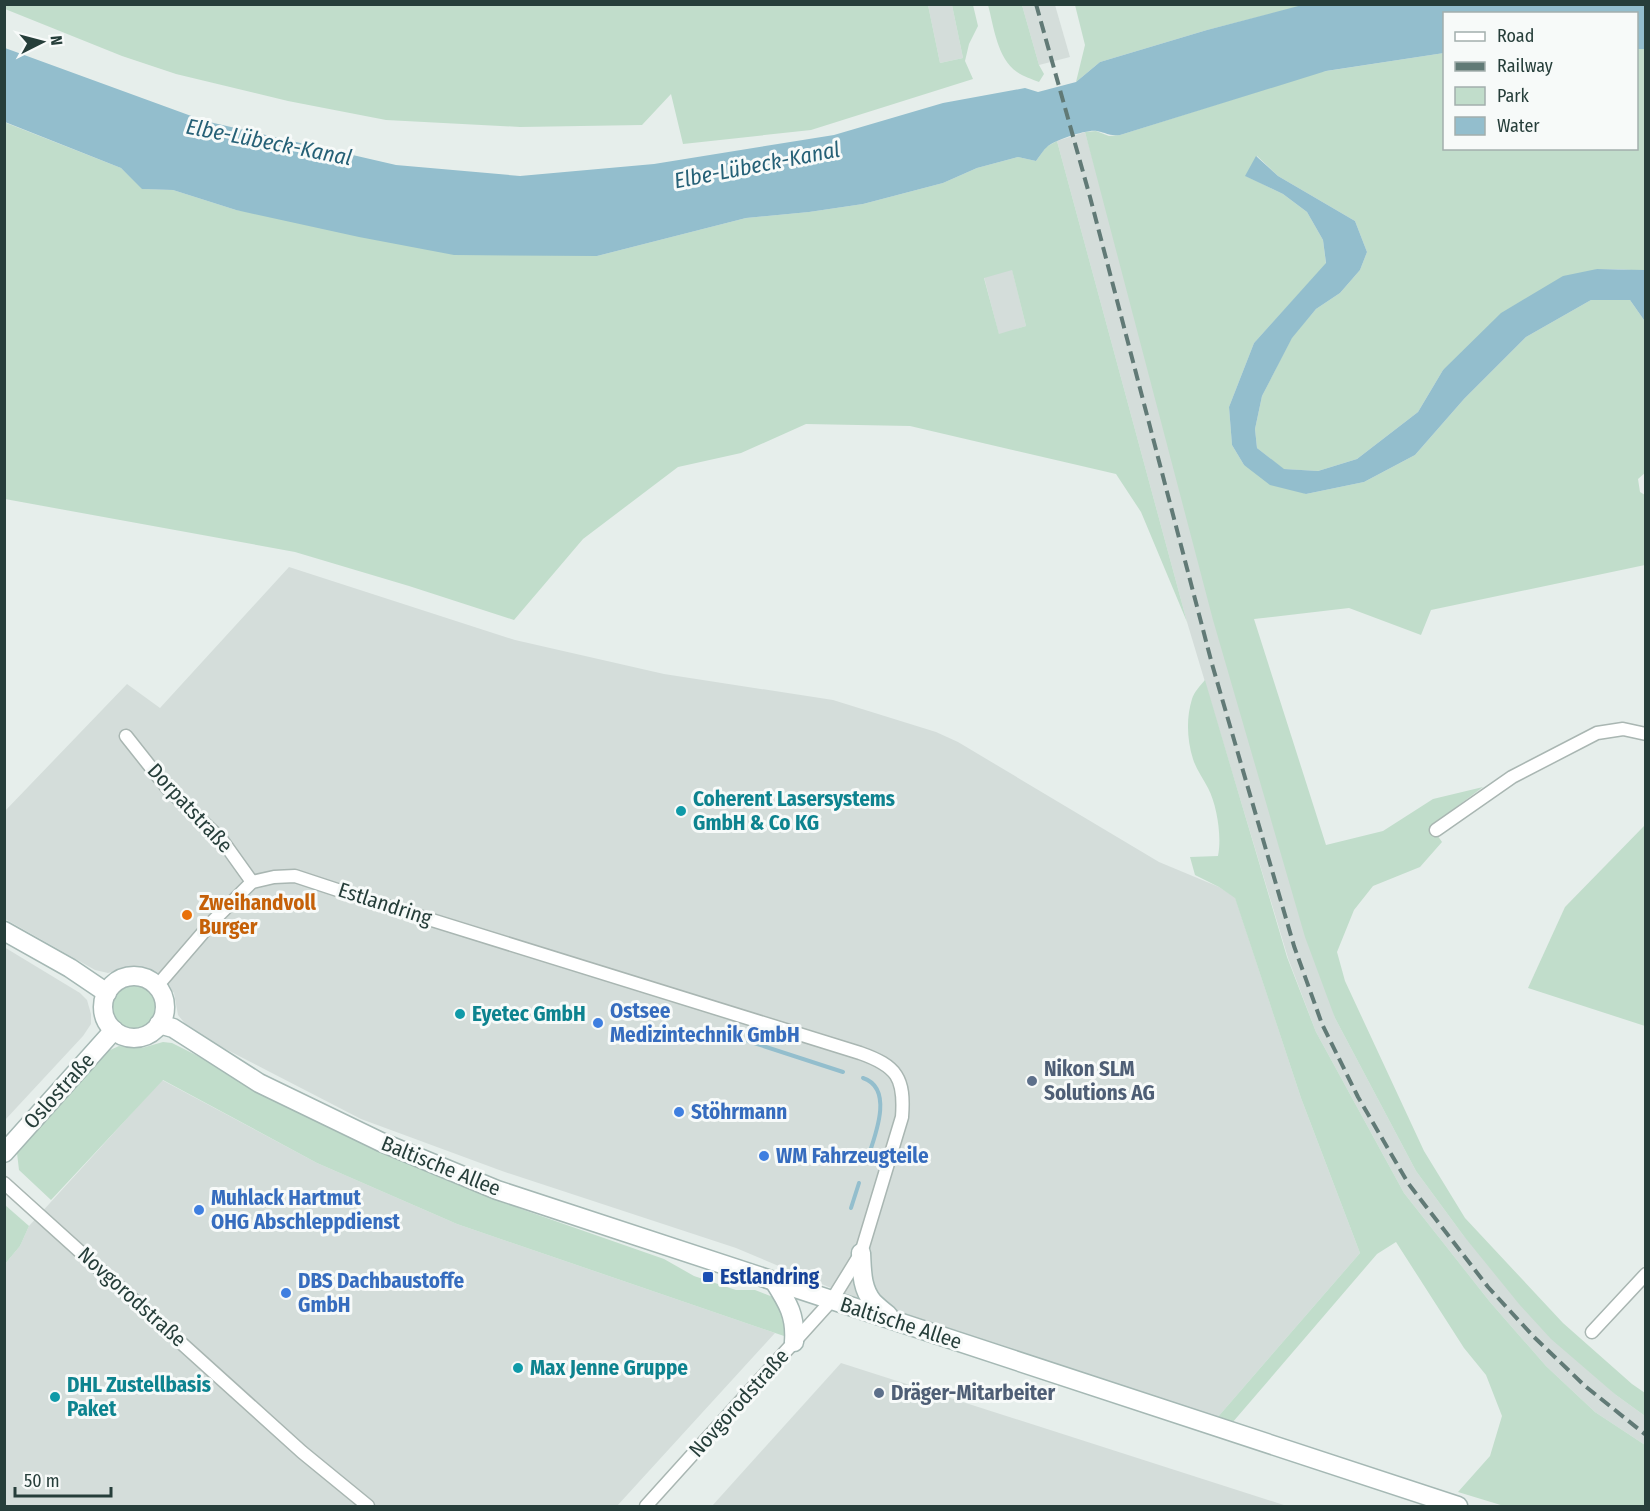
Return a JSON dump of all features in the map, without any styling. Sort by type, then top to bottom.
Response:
[{"type":"main road","points":[[4,931],[78,973],[107,993]]},
{"type":"main road","points":[[133,976],[146,978],[157,986],[165,1006],[164,1016],[159,1024],[151,1032],[136,1038],[125,1036],[114,1030],[103,1011],[107,993],[115,982],[133,976]]},
{"type":"main road","name":"Baltische Allee","points":[[159,1024],[173,1028],[259,1083],[381,1142],[497,1190],[1458,1506]]},
{"type":"main road","name":"Oslostraße","points":[[4,1153],[114,1030]]},
{"type":"main road","points":[[861,1253],[863,1278],[872,1301],[900,1322]]},
{"type":"main road","points":[[774,1281],[792,1311],[795,1326],[794,1342]]},
{"type":"street","points":[[1436,830],[1512,777],[1596,733],[1623,729],[1646,734]]},
{"type":"street","name":"Dorpatstraße","points":[[126,736],[168,789],[222,840],[252,882]]},
{"type":"street","name":"Estlandring","points":[[252,882],[274,877],[295,876],[860,1053],[887,1064],[899,1079],[903,1096],[902,1117],[861,1253],[831,1300]]},
{"type":"street","points":[[157,986],[213,921],[252,882]]},
{"type":"street","name":"Novgorodstraße","points":[[4,1183],[303,1452],[368,1506]]},
{"type":"street","points":[[1592,1332],[1646,1274]]},
{"type":"street","name":"Novgorodstraße","points":[[645,1506],[831,1300]]},
{"type":"shaded area","points":[[928,5],[952,5],[963,58],[940,63]]},
{"type":"shaded area","points":[[1022,5],[1055,5],[1070,57],[1039,65]]},
{"type":"shaded area","points":[[1085,132],[1335,1018],[1416,1171],[1463,1235],[1616,1395],[1645,1416],[1645,1445],[1595,1412],[1546,1366],[1490,1302],[1404,1193],[1316,1032],[1288,958],[1187,622],[1057,141]]},
{"type":"shaded area","points":[[1012,269],[1026,326],[999,335],[984,277]]},
{"type":"shaded area","points":[[289,567],[515,640],[664,674],[833,700],[936,732],[958,742],[1159,862],[1219,887],[1235,897],[1301,1098],[1360,1253],[1217,1418],[881,1309],[736,1248],[502,1171],[361,1119],[204,1038],[187,1026],[178,1015],[174,993],[163,979],[147,969],[128,967],[108,973],[95,970],[5,919],[4,812],[127,684],[160,708]]},
{"type":"shaded area","points":[[4,947],[80,993],[87,1000],[91,1014],[91,1024],[83,1036],[5,1120]]},
{"type":"shaded area","points":[[162,1080],[317,1163],[457,1224],[775,1333],[617,1506],[5,1506],[5,1264],[20,1246],[29,1226]]},
{"type":"shaded area","name":"Dräger-Mitarbeiter","points":[[841,1363],[1287,1506],[712,1506]]},
{"type":"green space","points":[[4,5],[928,5],[940,63],[963,58],[952,5],[973,5],[978,26],[969,44],[965,61],[973,79],[811,130],[683,144],[671,94],[642,125],[520,127],[386,120],[288,101],[176,74],[122,56],[5,9]]},
{"type":"green space","points":[[988,5],[1022,5],[1039,65],[1044,74],[1039,82],[1017,72],[1005,59],[997,42]]},
{"type":"green space","points":[[1075,5],[1306,5],[1207,30],[1100,62],[1076,82],[1085,45]]},
{"type":"green space","points":[[1638,49],[1645,49],[1645,271],[1597,269],[1443,370],[1418,412],[1357,459],[1318,471],[1283,469],[1257,448],[1255,429],[1262,396],[1292,337],[1316,309],[1340,293],[1360,270],[1367,252],[1355,221],[1278,176],[1257,156],[1246,176],[1283,194],[1307,212],[1323,240],[1326,264],[1254,343],[1229,407],[1232,445],[1244,465],[1306,494],[1364,482],[1415,455],[1464,399],[1526,337],[1591,300],[1630,300],[1644,320],[1646,326],[1644,365],[1646,472],[1638,479],[1640,492],[1645,495],[1645,565],[1431,610],[1421,635],[1349,608],[1254,619],[1326,845],[1383,831],[1433,799],[1483,787],[1431,826],[1442,842],[1420,867],[1373,886],[1354,910],[1337,952],[1345,981],[1424,1151],[1465,1218],[1563,1323],[1645,1393],[1645,1416],[1616,1395],[1551,1339],[1519,1304],[1463,1235],[1416,1171],[1335,1018],[1305,937],[1213,620],[1085,132],[1096,131],[1109,136],[1120,135],[1320,72],[1443,53],[1443,150],[1638,150]]},
{"type":"green space","points":[[4,122],[121,168],[143,189],[173,190],[236,210],[597,256],[746,218],[863,204],[943,183],[977,168],[1018,157],[1036,161],[1046,147],[1057,141],[1187,622],[1141,512],[1116,474],[910,426],[806,424],[741,453],[678,467],[583,539],[514,620],[295,552],[5,499]],"holes":[[[1012,270],[1026,326],[999,334],[984,278]]]},
{"type":"green space","points":[[1205,680],[1287,957],[1316,1032],[1404,1193],[1490,1302],[1546,1366],[1595,1412],[1645,1445],[1645,1506],[1504,1506],[1458,1492],[1490,1456],[1502,1416],[1486,1375],[1464,1348],[1396,1242],[1377,1254],[1232,1423],[1217,1418],[1360,1253],[1301,1098],[1235,898],[1195,875],[1190,857],[1218,856],[1219,848],[1219,831],[1214,803],[1194,763],[1188,737],[1192,699]]},
{"type":"green space","points":[[1645,825],[1645,1026],[1528,988],[1565,907]]},
{"type":"green space","points":[[136,983],[153,990],[160,1007],[153,1024],[136,1031],[119,1024],[112,1007],[119,990]]},
{"type":"green space","points":[[163,1042],[172,1043],[194,1054],[333,1130],[416,1167],[521,1209],[664,1259],[694,1276],[736,1290],[755,1290],[773,1297],[781,1304],[787,1327],[784,1336],[457,1224],[317,1163],[163,1080],[51,1200],[19,1170],[17,1153],[108,1051],[119,1046],[142,1048]]},
{"type":"green space","points":[[5,1205],[29,1226],[20,1246],[5,1264]]},
{"type":"water","name":"Elbe-Lübeck-Kanal","points":[[1306,4],[1645,5],[1645,49],[1638,49],[1638,12],[1443,12],[1443,53],[1326,71],[1120,135],[1097,131],[1079,133],[1048,146],[1036,161],[1018,157],[977,168],[943,183],[863,204],[746,218],[597,256],[454,255],[236,210],[173,190],[142,189],[121,168],[5,122],[5,48],[205,121],[396,165],[520,176],[654,164],[834,135],[943,103],[1025,88],[1038,92],[1076,82],[1100,62],[1207,30]]},
{"type":"water","points":[[1256,156],[1278,176],[1355,221],[1367,252],[1360,270],[1340,293],[1316,309],[1292,338],[1262,396],[1255,429],[1257,448],[1284,469],[1318,471],[1357,459],[1418,412],[1443,370],[1501,313],[1563,276],[1597,269],[1645,270],[1645,326],[1644,320],[1630,300],[1591,300],[1526,337],[1464,399],[1415,455],[1364,482],[1306,494],[1270,485],[1244,465],[1232,445],[1229,407],[1254,343],[1326,263],[1323,240],[1307,212],[1283,194],[1245,176]]},
{"type":"waterway","points":[[748,1041],[843,1072]]},
{"type":"waterway","points":[[863,1078],[873,1084],[880,1104],[877,1129],[866,1163]]},
{"type":"waterway","points":[[851,1208],[859,1183]]},
{"type":"railway","points":[[1036,4],[1090,197],[1212,664],[1294,946],[1322,1024],[1358,1097],[1408,1183],[1488,1287],[1534,1337],[1585,1386],[1646,1435]]},
{"type":"place","name":"Coherent Lasersystems GmbH & Co KG","points":[[681,811]]},
{"type":"place","name":"Zweihandvoll Burger","points":[[187,915]]},
{"type":"place","name":"Eyetec GmbH","points":[[460,1014]]},
{"type":"place","name":"Ostsee Medizintechnik GmbH","points":[[598,1023]]},
{"type":"place","name":"Nikon SLM Solutions AG","points":[[1032,1081]]},
{"type":"place","name":"Stöhrmann","points":[[679,1112]]},
{"type":"place","name":"WM Fahrzeugteile","points":[[764,1156]]},
{"type":"place","name":"Muhlack Hartmut OHG Abschleppdienst","points":[[199,1210]]},
{"type":"place","name":"Estlandring","points":[[708,1277]]},
{"type":"place","name":"DBS Dachbaustoffe GmbH","points":[[286,1293]]},
{"type":"place","name":"Max Jenne Gruppe","points":[[518,1368]]},
{"type":"place","name":"Dräger-Mitarbeiter","points":[[879,1393]]},
{"type":"place","name":"DHL Zustellbasis Paket","points":[[55,1397]]}]
